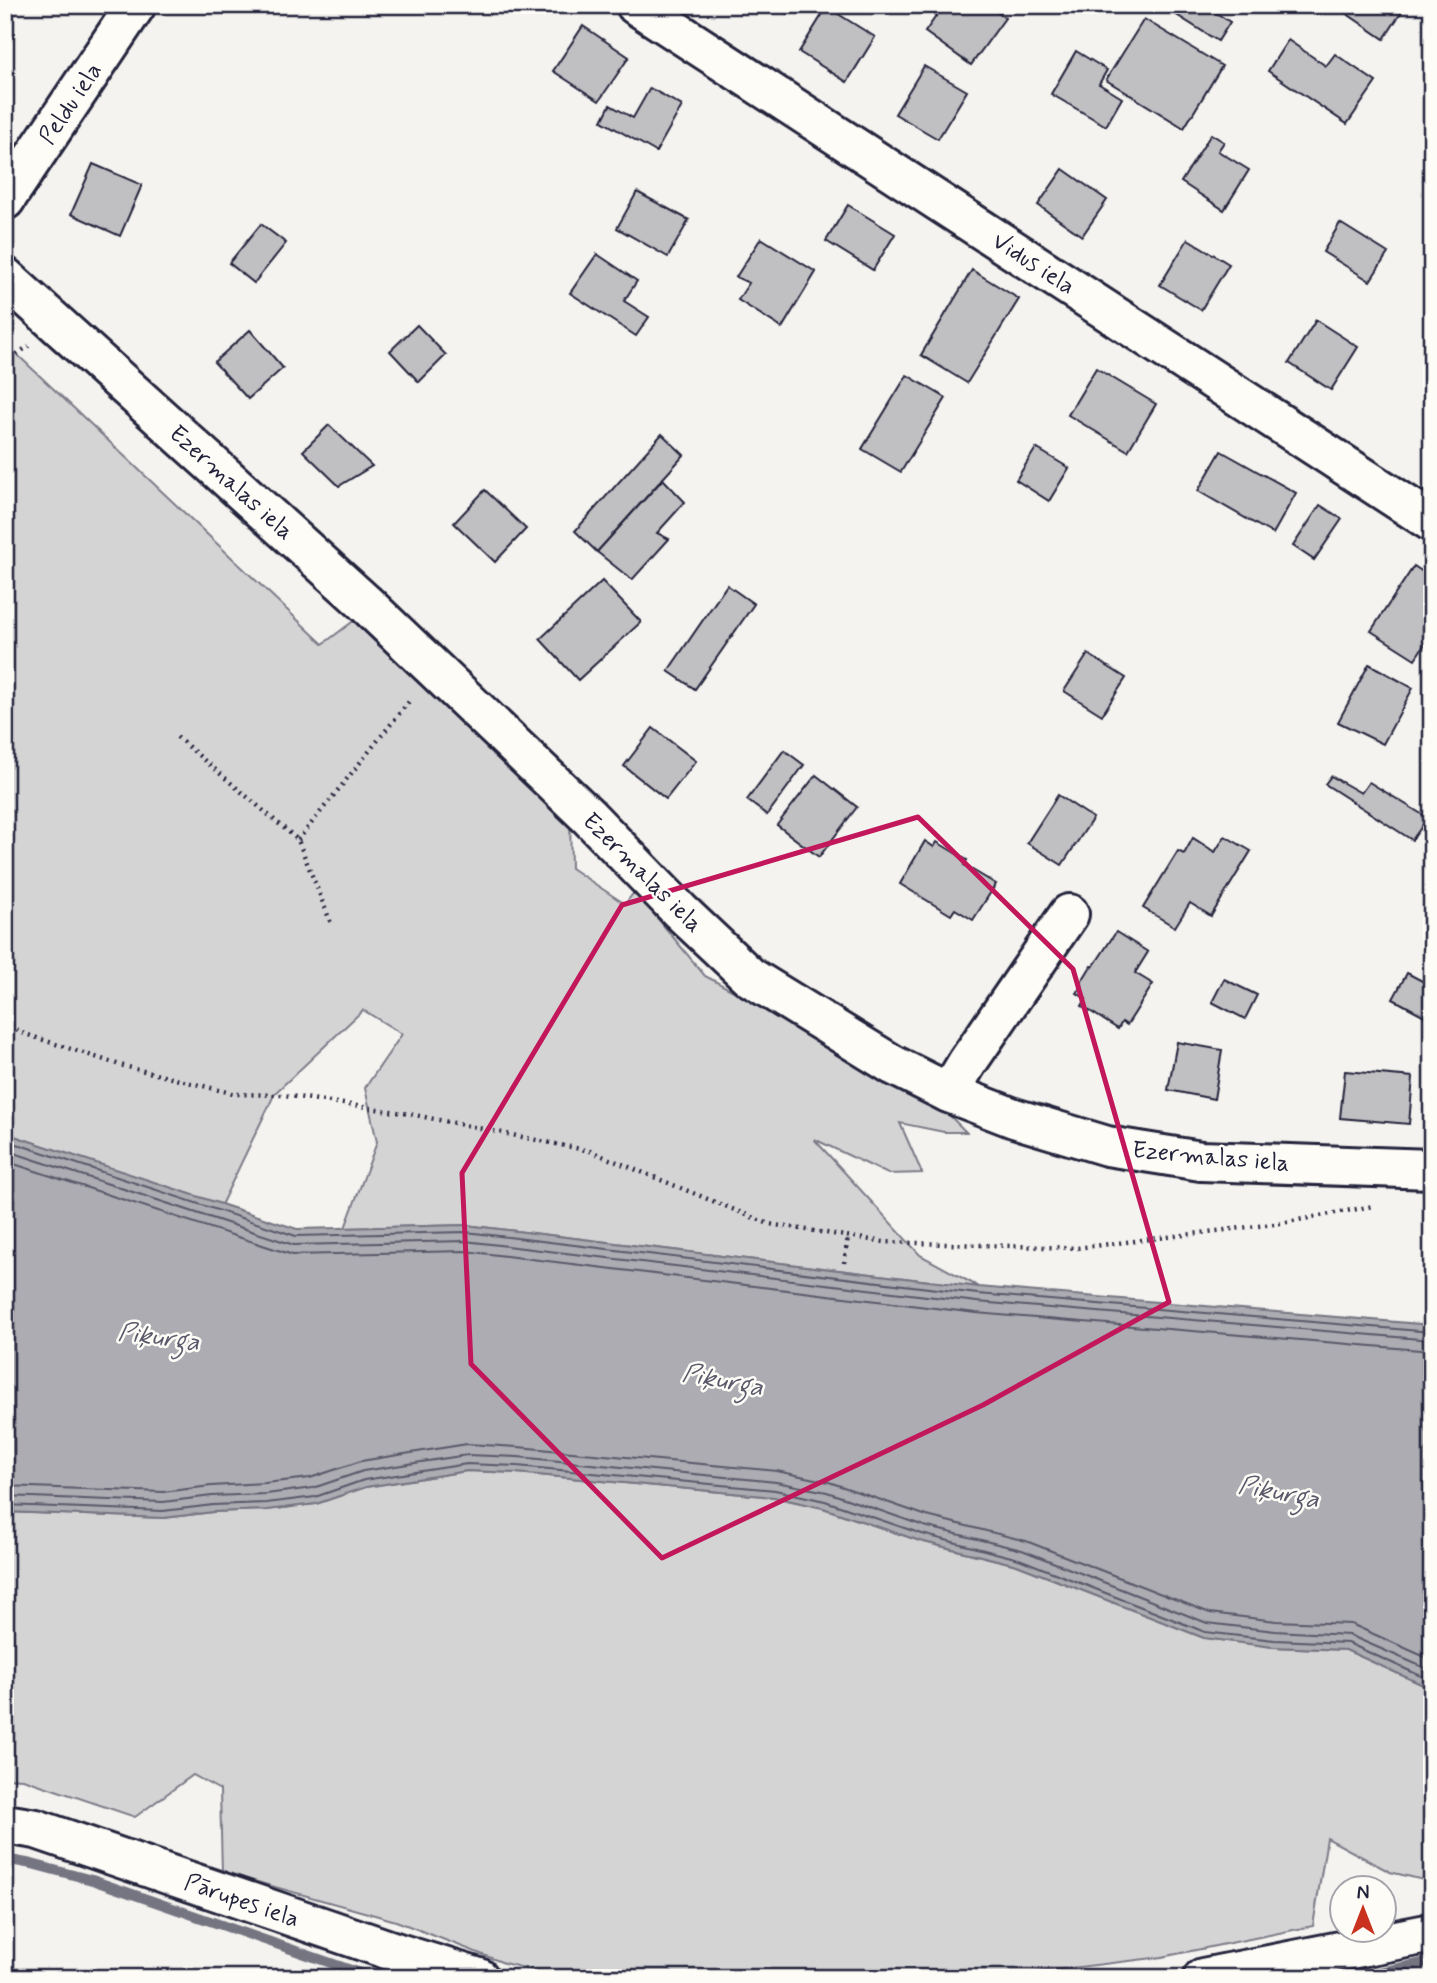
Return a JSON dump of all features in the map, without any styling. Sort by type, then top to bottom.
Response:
[{"type":"street","name":"Peldu iela","points":[[5,200],[136,5]]},
{"type":"street","name":"Vidus iela","points":[[636,5],[1432,522]]},
{"type":"street","name":"Ezermalas iela","points":[[5,277],[344,583],[588,816],[680,911],[750,977],[893,1065],[949,1093],[1014,1118],[1107,1146],[1201,1161],[1432,1169]]},
{"type":"street","points":[[949,1093],[1069,914]]},
{"type":"street","name":"Pārupes iela","points":[[5,1824],[36,1829],[401,1954],[479,1978]]},
{"type":"street","points":[[1203,1978],[1249,1973],[1432,1933]]},
{"type":"path","points":[[298,840],[435,670]]},
{"type":"path","points":[[177,737],[298,840],[331,923]]},
{"type":"path","points":[[5,1021],[22,1033],[120,1065],[235,1094],[284,1095],[410,1114],[590,1151],[769,1224],[884,1242],[1077,1248],[1282,1223],[1377,1205]]},
{"type":"path","points":[[844,1263],[848,1237]]},
{"type":"highlighted area","points":[[918,817],[1073,969],[1169,1302],[983,1405],[662,1558],[471,1364],[462,1173],[622,905]]},
{"type":"shaded area","points":[[5,343],[323,644],[364,613],[570,818],[571,868],[625,904],[635,891],[705,976],[930,1096],[966,1132],[944,1132],[900,1123],[922,1173],[888,1174],[814,1139],[920,1255],[979,1287],[466,1225],[345,1228],[377,1142],[365,1088],[402,1034],[363,1010],[275,1093],[221,1205],[5,1133]]},
{"type":"shaded area","points":[[467,1471],[516,1473],[774,1497],[823,1508],[920,1541],[1017,1565],[1204,1638],[1273,1647],[1346,1650],[1432,1689],[1432,1882],[1390,1872],[1327,1838],[1313,1926],[1162,1957],[987,1978],[566,1978],[504,1963],[396,1921],[222,1872],[220,1790],[193,1775],[135,1817],[23,1779],[5,1778],[5,1512],[164,1518],[213,1512],[267,1510],[316,1504],[366,1487]]},
{"type":"water","name":"Piķurga","points":[[5,1133],[297,1229],[466,1225],[979,1287],[1432,1325],[1432,1689],[1346,1650],[1273,1647],[1204,1638],[1017,1565],[920,1541],[823,1508],[774,1497],[516,1473],[467,1471],[366,1487],[316,1504],[267,1510],[213,1512],[164,1518],[5,1512]]},
{"type":"building","points":[[774,5],[792,5],[787,14]]},
{"type":"building","points":[[944,5],[988,5],[1005,18],[971,65],[925,32]]},
{"type":"building","points":[[1170,5],[1204,5],[1230,22],[1218,41],[1167,9]]},
{"type":"building","points":[[1334,5],[1406,5],[1384,39]]},
{"type":"building","points":[[827,7],[875,37],[847,82],[799,52]]},
{"type":"building","points":[[1144,19],[1222,66],[1184,128],[1106,80]]},
{"type":"building","points":[[583,26],[629,57],[599,101],[553,71]]},
{"type":"building","points":[[1288,40],[1326,66],[1335,54],[1376,82],[1347,124],[1268,71]]},
{"type":"building","points":[[1076,51],[1107,70],[1099,84],[1122,98],[1106,126],[1051,94]]},
{"type":"building","points":[[924,66],[967,91],[938,139],[895,114]]},
{"type":"building","points":[[650,88],[682,106],[656,152],[602,121],[610,105],[633,118]]},
{"type":"building","points":[[1211,134],[1224,142],[1218,151],[1249,170],[1224,210],[1181,182]]},
{"type":"building","points":[[93,164],[142,185],[120,236],[71,214]]},
{"type":"building","points":[[1063,169],[1107,200],[1082,236],[1038,205]]},
{"type":"building","points":[[637,192],[689,220],[668,257],[617,228]]},
{"type":"building","points":[[848,205],[895,234],[873,270],[826,241]]},
{"type":"building","points":[[1340,223],[1388,253],[1370,281],[1323,252]]},
{"type":"building","points":[[261,224],[286,243],[254,283],[229,263]]},
{"type":"building","points":[[761,238],[816,272],[782,328],[738,300],[749,283],[736,277]]},
{"type":"building","points":[[1188,239],[1229,264],[1201,310],[1160,285]]},
{"type":"building","points":[[597,254],[637,281],[624,301],[649,317],[636,336],[570,293]]},
{"type":"building","points":[[972,270],[1019,299],[967,383],[921,355]]},
{"type":"building","points":[[1316,320],[1358,347],[1331,390],[1289,363]]},
{"type":"building","points":[[417,325],[446,355],[419,382],[390,351]]},
{"type":"building","points":[[250,330],[283,368],[248,399],[214,362]]},
{"type":"building","points":[[1096,368],[1156,404],[1128,451],[1068,415]]},
{"type":"building","points":[[907,375],[946,398],[901,472],[862,449]]},
{"type":"building","points":[[329,425],[372,466],[339,486],[303,451]]},
{"type":"building","points":[[662,434],[684,455],[597,552],[575,531]]},
{"type":"building","points":[[1036,448],[1069,468],[1049,501],[1016,480]]},
{"type":"building","points":[[1221,451],[1296,493],[1273,534],[1198,491]]},
{"type":"building","points":[[663,479],[685,502],[657,533],[669,539],[632,580],[597,552]]},
{"type":"building","points":[[485,490],[526,529],[495,562],[454,523]]},
{"type":"building","points":[[1320,505],[1342,519],[1314,560],[1293,546]]},
{"type":"building","points":[[1414,566],[1432,578],[1432,633],[1415,659],[1371,631]]},
{"type":"building","points":[[602,581],[641,622],[578,680],[540,639]]},
{"type":"building","points":[[727,585],[754,604],[695,689],[668,671]]},
{"type":"building","points":[[1088,654],[1126,678],[1102,715],[1064,691]]},
{"type":"building","points":[[1369,664],[1413,688],[1383,744],[1338,722]]},
{"type":"building","points":[[653,728],[696,761],[666,799],[624,766]]},
{"type":"building","points":[[784,750],[804,765],[767,815],[747,800]]},
{"type":"building","points":[[816,775],[857,807],[819,857],[777,825]]},
{"type":"building","points":[[1331,776],[1361,793],[1369,782],[1428,818],[1412,840],[1325,784]]},
{"type":"building","points":[[1058,795],[1093,818],[1062,865],[1027,843]]},
{"type":"building","points":[[1225,836],[1251,851],[1211,916],[1190,903],[1175,927],[1143,908],[1178,851],[1184,854],[1193,838],[1215,852]]},
{"type":"building","points":[[925,841],[934,847],[937,842],[967,860],[964,865],[996,884],[973,920],[955,909],[951,915],[900,884]]},
{"type":"building","points":[[1116,932],[1148,952],[1135,973],[1153,984],[1127,1025],[1122,1022],[1118,1029],[1082,1006],[1086,999],[1077,993],[1091,966],[1093,967]]},
{"type":"building","points":[[1407,973],[1432,986],[1432,1020],[1393,999]]},
{"type":"building","points":[[1224,979],[1257,995],[1245,1019],[1212,1002]]},
{"type":"building","points":[[1177,1042],[1222,1050],[1214,1099],[1168,1090]]},
{"type":"building","points":[[1345,1071],[1413,1077],[1409,1124],[1340,1118]]},
{"type":"waterway","points":[[5,1859],[92,1880],[374,1978]]},
{"type":"waterway","points":[[1353,1978],[1432,1961]]}]
